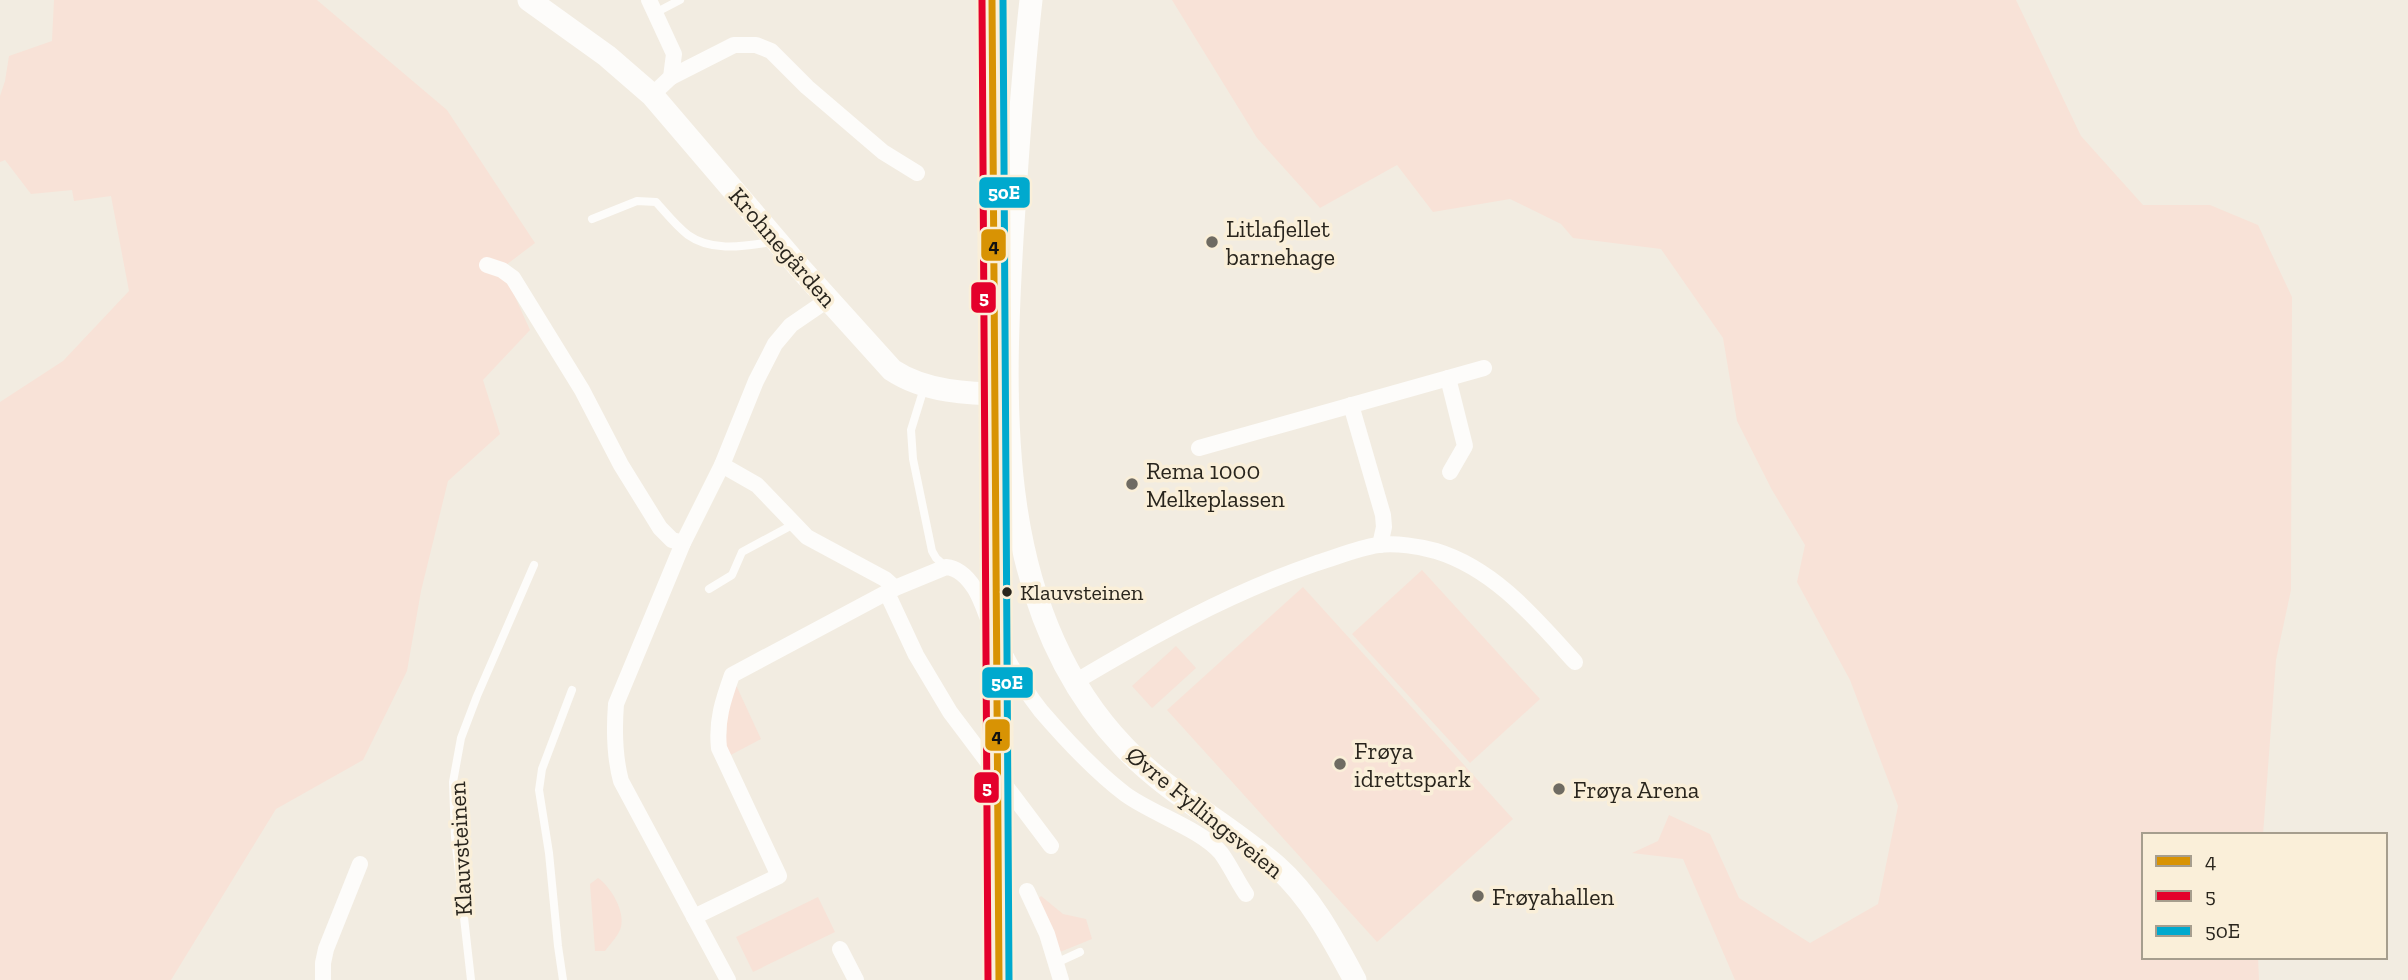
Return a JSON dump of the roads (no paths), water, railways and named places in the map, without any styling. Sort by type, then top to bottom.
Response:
[{"type":"main road","name":"Krohnegården","points":[[529,0],[607,56],[652,95],[799,267],[892,370],[906,379],[925,385],[972,393],[1007,394]]},
{"type":"main road","name":"Øvre Fyllingsveien","points":[[1031,0],[1016,165],[1008,307],[1007,394],[1011,468],[1019,528],[1045,623],[1075,682],[1114,737],[1156,778],[1259,852],[1292,882],[1331,936],[1355,980]]},
{"type":"street","points":[[652,6],[674,54],[671,77]]},
{"type":"street","points":[[652,95],[671,77],[734,45],[756,45],[771,51],[807,87],[883,152],[917,173]]},
{"type":"street","points":[[487,265],[502,270],[513,278],[582,390],[621,465],[660,528],[672,540],[683,543]]},
{"type":"street","points":[[728,980],[621,781],[614,731],[616,704],[683,543],[722,465],[756,381],[775,344],[791,325],[830,299]]},
{"type":"street","points":[[1199,448],[1484,368]]},
{"type":"street","points":[[1448,378],[1465,446],[1450,472]]},
{"type":"street","points":[[1352,405],[1383,516],[1384,527],[1380,545]]},
{"type":"street","points":[[722,465],[757,485],[807,537],[885,579],[916,655],[950,712],[1051,846]]},
{"type":"street","points":[[1075,682],[1200,613],[1275,577],[1380,545],[1437,551],[1491,579],[1516,600],[1575,662]]},
{"type":"street","points":[[694,917],[779,876],[719,748],[717,733],[721,702],[733,675],[891,591],[946,567]]},
{"type":"street","name":"Øvre Fyllingsveien","points":[[946,567],[961,573],[975,589],[994,634],[1021,684],[1051,722],[1126,794],[1203,838],[1220,852],[1245,894]]},
{"type":"street","points":[[323,980],[326,949],[360,864]]},
{"type":"street","points":[[1027,891],[1046,934],[1061,980]]},
{"type":"street","points":[[840,949],[856,980]]},
{"type":"lane","points":[[652,6],[680,0]]},
{"type":"lane","name":"Krohnegården","points":[[592,219],[637,201],[656,202],[688,235],[702,242],[726,247],[765,243]]},
{"type":"lane","points":[[925,385],[911,430],[913,459],[932,551],[946,567]]},
{"type":"lane","points":[[709,589],[732,575],[742,552],[794,524]]},
{"type":"lane","name":"Klauvsteinen","points":[[471,980],[455,837],[453,782],[461,738],[534,565]]},
{"type":"lane","points":[[563,980],[539,790],[542,769],[572,690]]},
{"type":"lane","points":[[1056,963],[1080,952]]},
{"type":"tunnel","points":[[992,0],[999,980]]},
{"type":"place","name":"Litlafjellet barnehage","points":[[1212,242]]},
{"type":"place","name":"Rema 1000 Melkeplassen","points":[[1132,484]]},
{"type":"place","name":"Klauvsteinen","points":[[1007,592]]},
{"type":"place","name":"Frøya idrettspark","points":[[1340,764]]},
{"type":"place","name":"Frøya Arena","points":[[1559,789]]},
{"type":"place","name":"Frøyahallen","points":[[1478,896]]}]
